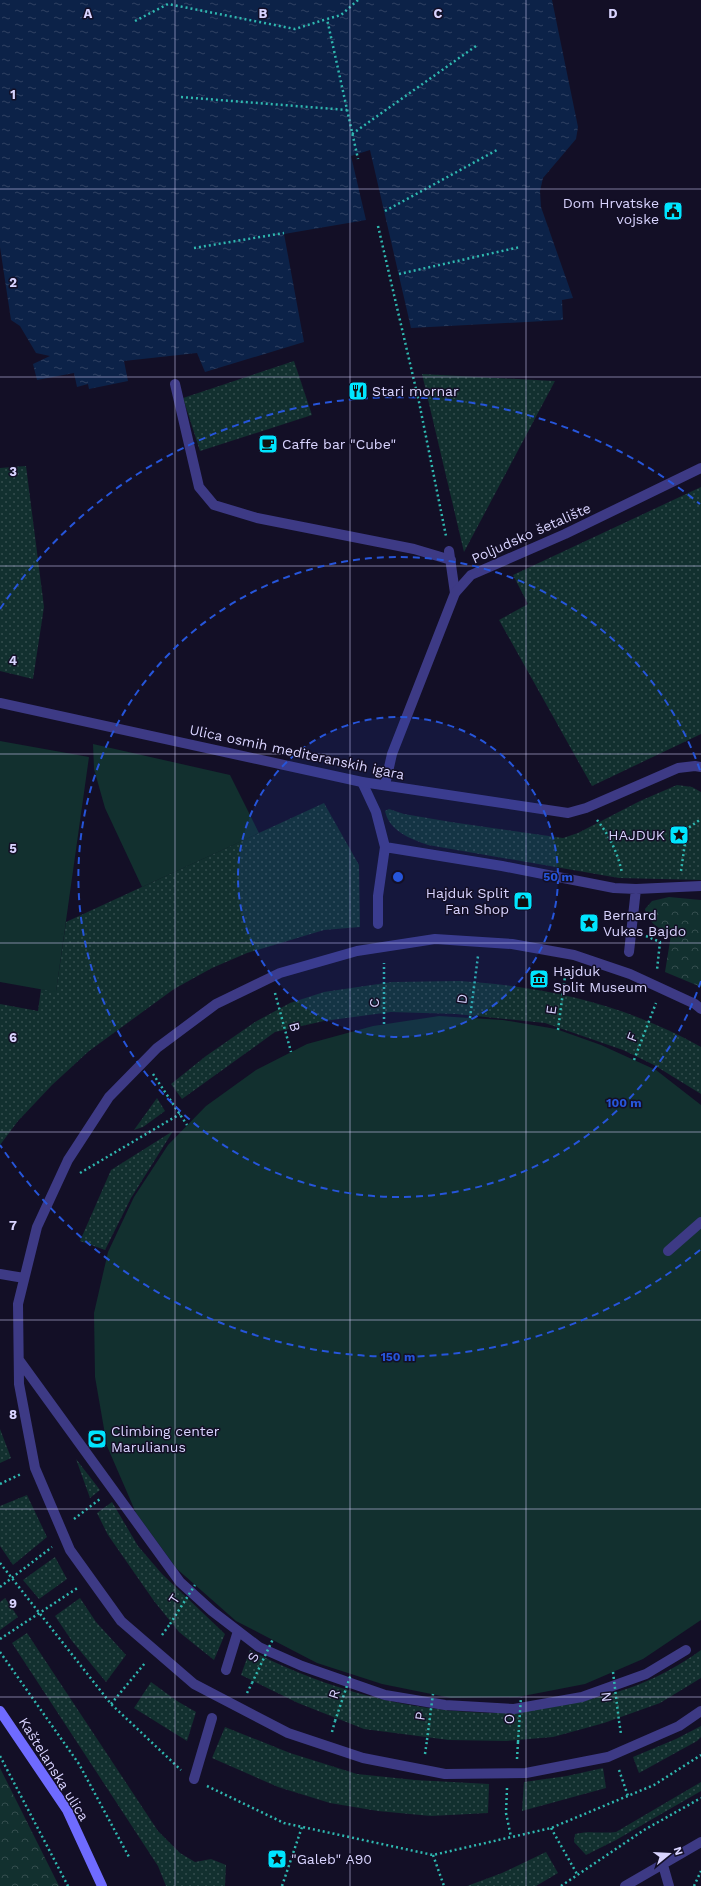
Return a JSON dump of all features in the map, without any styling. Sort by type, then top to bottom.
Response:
[{"type":"main road","name":"Kaštelanska ulica","points":[[0,1711],[67,1810],[102,1886]]},
{"type":"street","points":[[175,384],[199,487],[214,505],[257,518],[450,555],[455,593]]},
{"type":"street","name":"Poljudsko šetalište","points":[[385,785],[392,754],[455,593],[471,575],[565,534],[701,468]]},
{"type":"street","name":"Ulica osmih mediteranskih igara","points":[[0,703],[362,782],[568,813],[586,808],[678,768],[696,766],[701,767]]},
{"type":"street","points":[[362,782],[376,812],[385,847],[378,896],[378,924]]},
{"type":"street","points":[[385,847],[502,866],[625,889],[701,886]]},
{"type":"street","points":[[629,952],[636,889]]},
{"type":"street","points":[[701,1009],[695,1004],[630,974],[568,954],[512,944],[435,939],[357,952],[280,973],[216,1004],[156,1048],[109,1097],[68,1160],[37,1227],[18,1304],[19,1384],[34,1468],[70,1550],[121,1621],[194,1684],[288,1733],[363,1758],[445,1774],[526,1773],[608,1758],[679,1726],[701,1711]]},
{"type":"street","points":[[668,1251],[701,1222]]},
{"type":"street","points":[[0,1274],[24,1278]]},
{"type":"street","points":[[18,1360],[180,1582],[212,1611],[259,1647],[302,1666],[385,1695],[445,1706],[514,1709],[582,1697],[646,1674],[686,1650]]},
{"type":"street","points":[[226,1670],[238,1631]]},
{"type":"street","points":[[194,1779],[212,1718]]},
{"type":"street","points":[[625,1886],[701,1842]]},
{"type":"street","points":[[663,1865],[669,1886]]},
{"type":"path","points":[[135,21],[168,4],[295,29],[341,15],[358,0]]},
{"type":"path","points":[[326,19],[358,159]]},
{"type":"path","points":[[352,134],[476,46]]},
{"type":"path","points":[[181,97],[347,110]]},
{"type":"path","points":[[385,211],[497,150]]},
{"type":"path","points":[[378,226],[419,402],[450,555]]},
{"type":"path","points":[[194,248],[284,233]]},
{"type":"path","points":[[399,274],[520,247]]},
{"type":"path","points":[[595,818],[606,832],[620,860],[625,889]]},
{"type":"path","points":[[679,887],[687,829],[701,819]]},
{"type":"path","name":"F","points":[[634,1060],[649,1022],[659,987],[660,942],[641,934]]},
{"type":"path","name":"D","points":[[470,1018],[480,942]]},
{"type":"path","name":"C","points":[[384,947],[384,1024]]},
{"type":"path","name":"E","points":[[558,1030],[568,954]]},
{"type":"path","name":"B","points":[[279,1007],[292,1052]]},
{"type":"path","points":[[164,1091],[187,1125]]},
{"type":"path","points":[[55,1187],[120,1151],[180,1114]]},
{"type":"path","points":[[0,1484],[34,1468]]},
{"type":"path","points":[[0,1587],[105,1496]]},
{"type":"path","points":[[0,1563],[11,1579],[111,1704],[189,1777],[284,1823],[433,1855],[551,1828],[654,1785],[701,1755]]},
{"type":"path","points":[[0,1639],[91,1580]]},
{"type":"path","name":"T","points":[[170,1624],[195,1585]]},
{"type":"path","name":"S","points":[[252,1683],[273,1639]]},
{"type":"path","points":[[111,1704],[155,1650]]},
{"type":"path","points":[[0,1652],[79,1764],[129,1857]]},
{"type":"path","name":"N","points":[[613,1672],[619,1721]]},
{"type":"path","name":"R","points":[[335,1721],[351,1674]]},
{"type":"path","name":"P","points":[[427,1740],[433,1694]]},
{"type":"path","name":"O","points":[[518,1742],[521,1697]]},
{"type":"path","points":[[0,1756],[68,1886]]},
{"type":"path","points":[[508,1773],[506,1813],[511,1837]]},
{"type":"path","points":[[623,1782],[628,1796]]},
{"type":"path","points":[[561,1886],[644,1830],[701,1798]]},
{"type":"path","points":[[282,1886],[302,1827]]},
{"type":"path","points":[[551,1828],[577,1874]]},
{"type":"path","points":[[433,1855],[444,1886]]},
{"type":"path","points":[[694,1886],[701,1871]]},
{"type":"green space","points":[[294,361],[312,415],[200,451],[183,398]]},
{"type":"green space","points":[[422,374],[555,381],[464,552]]},
{"type":"green space","points":[[26,466],[44,607],[33,679],[0,671],[0,468]]},
{"type":"green space","points":[[701,487],[701,734],[592,786],[499,620],[528,604],[513,575]]},
{"type":"green space","points":[[0,741],[89,757],[56,992],[0,982]]},
{"type":"green space","points":[[93,744],[230,775],[259,833],[142,887],[105,808],[94,769]]},
{"type":"green space","points":[[677,785],[692,787],[701,792],[701,880],[619,878],[428,845],[408,837],[396,829],[387,818],[385,811],[389,809],[404,814],[451,822],[563,838],[578,833],[640,801]]},
{"type":"green space","points":[[324,803],[359,865],[360,927],[324,930],[247,953],[212,968],[174,989],[89,1051],[52,1085],[18,1121],[0,1145],[0,1004],[38,1011],[41,989],[56,991],[66,922]]},
{"type":"green space","points":[[669,897],[701,900],[701,987],[665,972],[671,935],[651,922],[645,909],[652,901]]},
{"type":"green space","points":[[460,981],[524,988],[585,1000],[643,1019],[672,1032],[701,1047],[701,1094],[654,1065],[623,1050],[545,1023],[456,1014],[391,1012],[324,1021],[275,1032],[182,1099],[171,1084],[206,1056],[255,1022],[290,1003],[324,992],[392,982]]},
{"type":"green space","points":[[439,1016],[503,1020],[556,1029],[601,1045],[656,1070],[701,1105],[701,1620],[643,1659],[585,1684],[518,1697],[451,1698],[382,1684],[317,1663],[236,1621],[177,1569],[136,1513],[107,1446],[95,1377],[94,1313],[108,1252],[134,1197],[168,1145],[206,1106],[256,1070],[307,1044],[373,1026]]},
{"type":"green space","points":[[157,1098],[165,1111],[143,1127],[134,1130]]},
{"type":"green space","points":[[173,1131],[131,1198],[105,1250],[80,1241],[111,1170]]},
{"type":"green space","points":[[0,1429],[11,1458],[0,1463]]},
{"type":"green space","points":[[76,1459],[100,1490],[90,1498]]},
{"type":"green space","points":[[27,1495],[47,1537],[13,1565],[0,1546],[0,1506]]},
{"type":"green space","points":[[112,1502],[138,1546],[162,1574],[225,1634],[214,1660],[179,1632],[154,1601],[108,1535],[97,1513]]},
{"type":"green space","points":[[55,1557],[67,1579],[39,1599],[23,1580]]},
{"type":"green space","points":[[5,1598],[18,1617],[0,1630],[0,1602]]},
{"type":"green space","points":[[80,1598],[96,1622],[126,1655],[106,1682],[72,1641],[55,1616]]},
{"type":"green space","points":[[27,1633],[158,1831],[180,1853],[195,1862],[211,1859],[226,1865],[225,1886],[166,1886],[158,1866],[12,1643]]},
{"type":"green space","points":[[250,1650],[278,1664],[337,1687],[399,1703],[461,1712],[502,1713],[540,1709],[604,1696],[654,1678],[686,1661],[701,1650],[701,1678],[660,1703],[604,1723],[553,1737],[506,1741],[449,1740],[364,1729],[298,1703],[241,1675]]},
{"type":"green space","points":[[151,1682],[177,1701],[196,1712],[187,1741],[134,1708]]},
{"type":"green space","points":[[701,1726],[701,1737],[697,1741],[639,1773],[633,1757],[676,1739]]},
{"type":"green space","points":[[225,1727],[290,1753],[357,1774],[415,1780],[489,1784],[488,1813],[431,1816],[378,1811],[330,1803],[278,1787],[212,1758]]},
{"type":"green space","points":[[0,1768],[59,1886],[0,1886]]},
{"type":"green space","points":[[603,1768],[606,1788],[522,1811],[524,1782],[567,1776]]},
{"type":"green space","points":[[701,1782],[701,1791],[616,1840],[586,1855],[574,1842],[575,1834],[585,1832],[616,1832]]},
{"type":"green space","points":[[546,1852],[558,1873],[536,1886],[467,1886],[502,1873]]},
{"type":"water","points":[[0,0],[552,0],[578,127],[576,139],[543,178],[540,191],[541,207],[573,298],[562,300],[563,320],[411,328],[370,150],[351,156],[366,220],[284,234],[304,342],[205,372],[197,353],[124,361],[128,381],[89,389],[88,384],[77,387],[74,373],[37,380],[33,364],[50,356],[36,353],[20,326],[11,320],[0,247]]},
{"type":"place","name":"Dom Hrvatske vojske","points":[[673,211]]},
{"type":"place","name":"Stari mornar","points":[[358,391]]},
{"type":"place","name":"Caffe bar \"Cube\"","points":[[268,444]]},
{"type":"place","name":"HAJDUK","points":[[679,835]]},
{"type":"place","name":"Hajduk Split Fan Shop","points":[[523,901]]},
{"type":"place","name":"Bernard Vukas Bajdo","points":[[589,923]]},
{"type":"place","name":"Hajduk Split Museum","points":[[539,979]]},
{"type":"place","name":"Climbing center Marulianus","points":[[97,1439]]},
{"type":"place","name":"\"Galeb\" A90","points":[[277,1859]]}]
